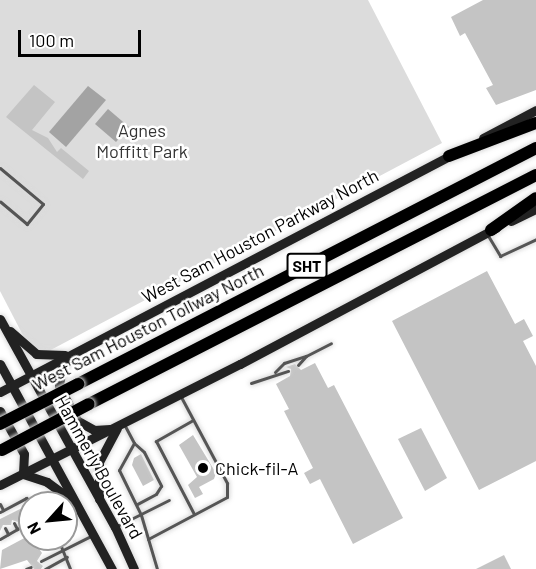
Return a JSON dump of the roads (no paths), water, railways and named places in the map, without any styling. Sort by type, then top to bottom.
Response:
[{"type":"highway","points":[[449,156],[536,123]]},
{"type":"highway","name":"West Sam Houston Tollway North","points":[[0,424],[536,148]]},
{"type":"highway","name":"SHT","points":[[1,450],[536,175]]},
{"type":"highway","points":[[489,231],[536,198]]},
{"type":"main road","name":"West Sam Houston Parkway North","points":[[0,392],[536,110]]},
{"type":"main road","points":[[0,485],[120,426],[489,231],[536,209]]},
{"type":"main road","points":[[2,321],[36,354],[73,354]]},
{"type":"main road","name":"Hammerly Boulevard","points":[[2,321],[70,451],[115,527],[134,569]]},
{"type":"main road","points":[[73,354],[62,367],[59,386],[78,421],[94,430],[120,426]]},
{"type":"main road","name":"Hammerly Boulevard","points":[[0,364],[69,491]]},
{"type":"main road","points":[[0,411],[24,454],[23,474]]},
{"type":"main road","points":[[99,500],[101,454],[120,426]]},
{"type":"main road","points":[[23,474],[48,482],[60,491]]},
{"type":"main road","name":"Hammerly Boulevard","points":[[78,508],[112,569]]},
{"type":"lane","points":[[0,168],[43,204],[27,224],[0,201]]},
{"type":"lane","points":[[489,231],[500,256],[536,239]]},
{"type":"lane","points":[[275,372],[284,363],[306,356],[331,343]]},
{"type":"lane","points":[[298,365],[306,356]]},
{"type":"lane","points":[[251,383],[275,372],[288,371]]},
{"type":"lane","points":[[148,538],[227,497],[227,483],[179,394]]},
{"type":"lane","points":[[193,420],[156,441],[194,514]]},
{"type":"lane","points":[[120,426],[144,452],[161,486],[156,494],[137,504]]},
{"type":"lane","points":[[134,443],[119,470],[137,504],[157,569]]},
{"type":"lane","points":[[115,527],[169,500]]},
{"type":"lane","points":[[0,504],[3,510],[10,514]]},
{"type":"lane","points":[[3,510],[16,504],[18,508]]},
{"type":"lane","points":[[0,538],[17,529],[14,524]]},
{"type":"lane","points":[[5,528],[8,534]]},
{"type":"lane","points":[[78,542],[93,535]]},
{"type":"lane","points":[[41,561],[61,551]]},
{"type":"lane","points":[[64,551],[70,569]]},
{"type":"lane","points":[[45,569],[67,557]]},
{"type":"lane","points":[[26,569],[31,567]]},
{"type":"place","name":"Chick-fil-A","points":[[203,468]]},
{"type":"park label","name":"Agnes Moffitt Park","points":[[142,141]]}]
